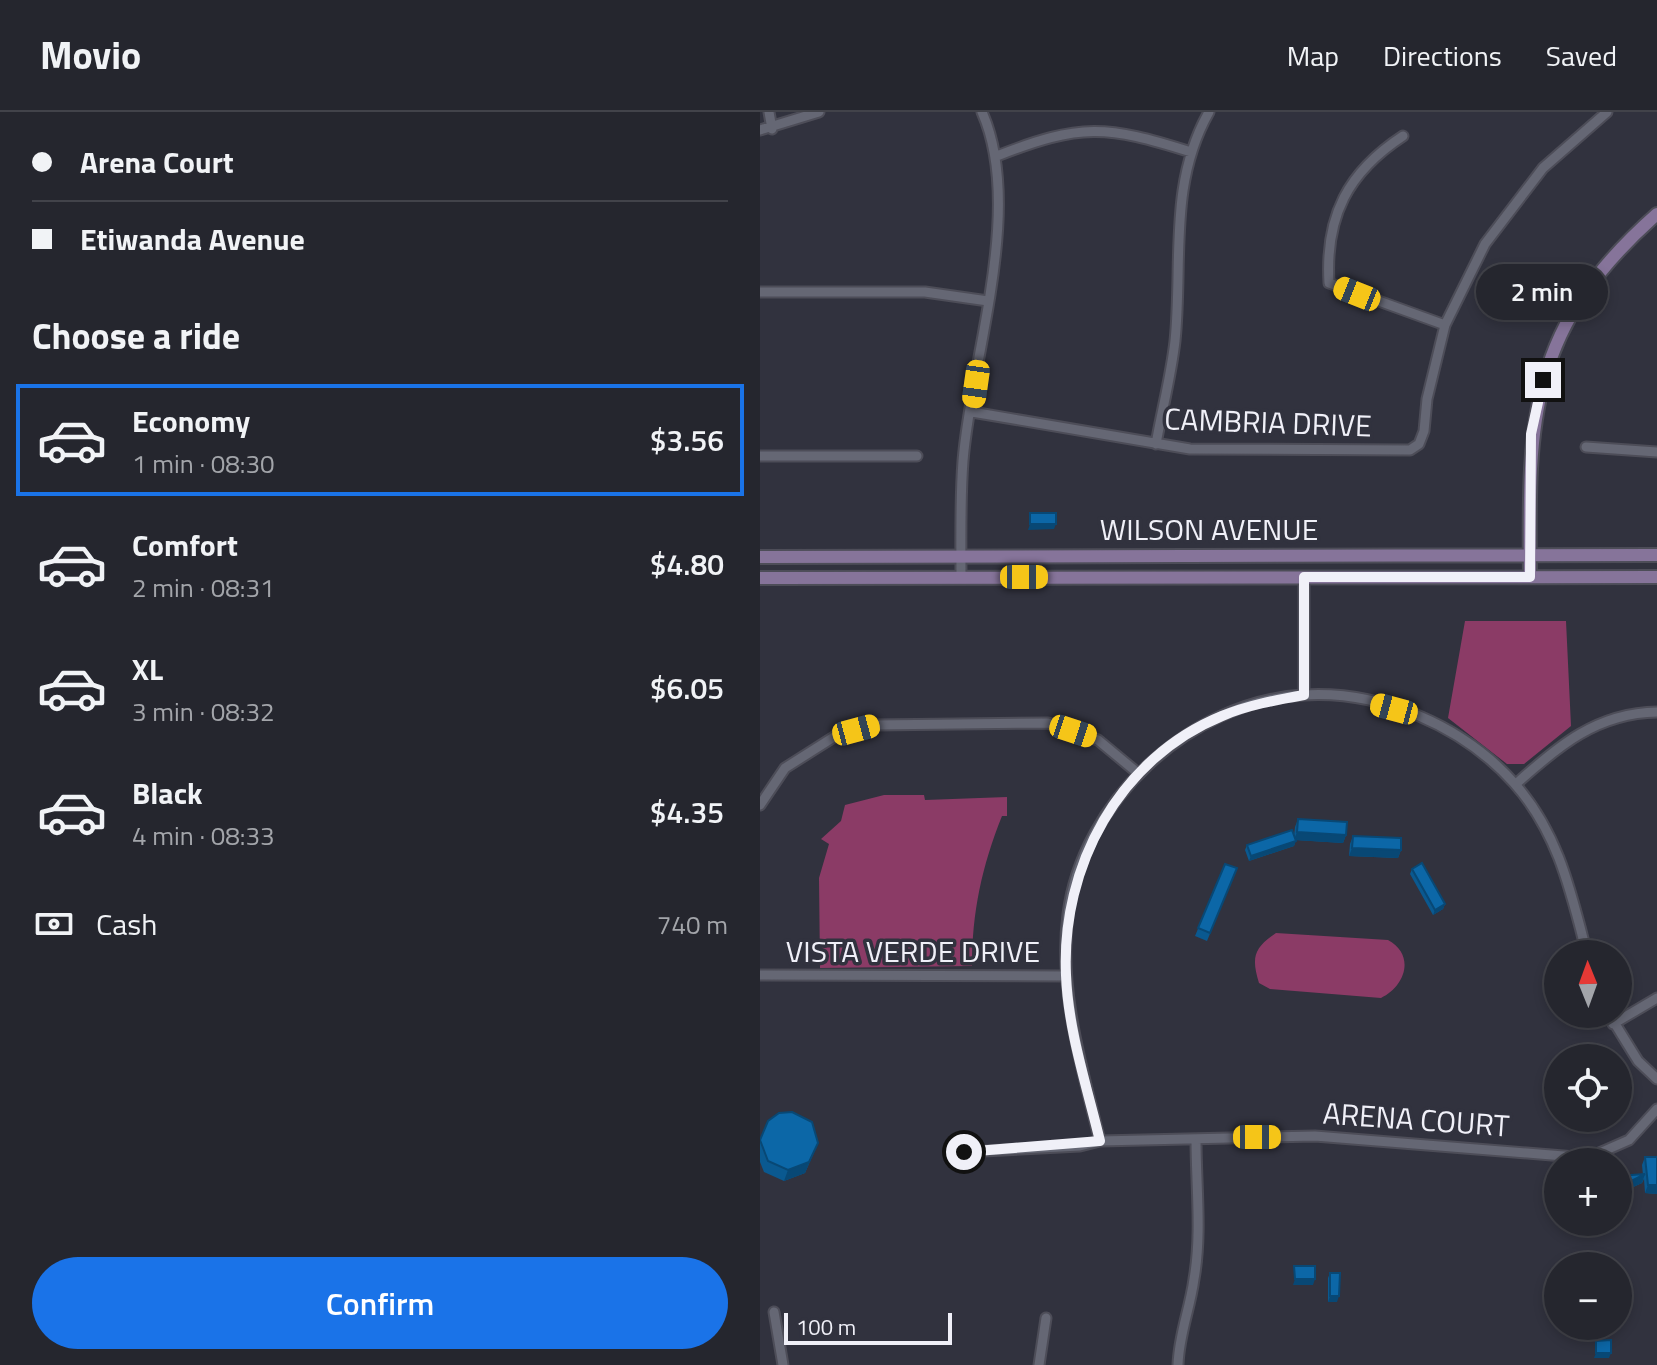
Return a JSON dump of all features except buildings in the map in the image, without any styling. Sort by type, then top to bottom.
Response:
[{"type":"main road","points":[[1530,577],[1531,434],[1552,354],[1587,288],[1610,259],[1657,214]]},
{"type":"main road","name":"WILSON AVENUE","points":[[760,557],[1657,555]]},
{"type":"main road","name":"WILSON AVENUE","points":[[760,578],[1657,577]]},
{"type":"street","points":[[769,112],[772,129]]},
{"type":"street","points":[[760,130],[772,129],[819,112]]},
{"type":"street","points":[[961,578],[963,460],[988,301],[998,211],[997,156],[982,112]]},
{"type":"street","points":[[1156,444],[1175,344],[1178,218],[1191,152],[1209,112]]},
{"type":"street","points":[[1403,136],[1373,156],[1349,184],[1332,231],[1329,283],[1445,325],[1465,279],[1507,211],[1543,168],[1607,112]]},
{"type":"street","points":[[997,156],[1048,135],[1076,130],[1115,130],[1191,152]]},
{"type":"street","points":[[760,292],[925,292],[988,301]]},
{"type":"street","name":"CAMBRIA DRIVE","points":[[972,412],[1190,449],[1402,452],[1419,444],[1445,325]]},
{"type":"street","points":[[1586,447],[1657,452]]},
{"type":"street","points":[[760,456],[917,456]]},
{"type":"street","points":[[1304,577],[1304,695]]},
{"type":"street","points":[[1100,1141],[1080,1059],[1066,976],[1068,913],[1085,855],[1105,813],[1139,774],[1176,741],[1220,717],[1261,702],[1304,695],[1365,701],[1424,716],[1476,747],[1516,784],[1560,852],[1583,940]]},
{"type":"street","points":[[1516,784],[1559,745],[1595,723],[1657,712]]},
{"type":"street","points":[[760,805],[785,768],[837,735],[875,725],[1048,723],[1098,740],[1139,774]]},
{"type":"street","name":"VISTA VERDE DRIVE","points":[[760,975],[1066,976]]},
{"type":"street","points":[[1632,1013],[1657,998]]},
{"type":"street","points":[[1616,1028],[1638,1061],[1657,1079]]},
{"type":"street","name":"ARENA COURT","points":[[964,1152],[1100,1141],[1315,1136],[1588,1158],[1629,1140],[1657,1109]]},
{"type":"street","points":[[1178,1365],[1179,1335],[1194,1280],[1197,1247],[1196,1140]]},
{"type":"street","points":[[774,1312],[783,1365]]},
{"type":"street","points":[[1039,1365],[1046,1318]]},
{"type":"shaded area","points":[[1465,621],[1566,621],[1571,726],[1524,764],[1507,764],[1448,718]]},
{"type":"shaded area","points":[[884,795],[924,795],[925,800],[1007,797],[1007,816],[1002,816],[995,835],[980,890],[972,966],[820,968],[819,878],[829,844],[821,839],[841,821],[845,805]]},
{"type":"shaded area","points":[[1276,933],[1388,940],[1402,954],[1404,970],[1396,986],[1381,998],[1270,989],[1259,983],[1255,960],[1263,943]]},
{"type":"route","points":[[964,1152],[1080,1146],[1100,1141],[1080,1059],[1066,976],[1068,913],[1085,855],[1105,813],[1139,774],[1176,741],[1220,717],[1261,702],[1304,695],[1304,577],[1530,577],[1531,434],[1543,380]]}]
